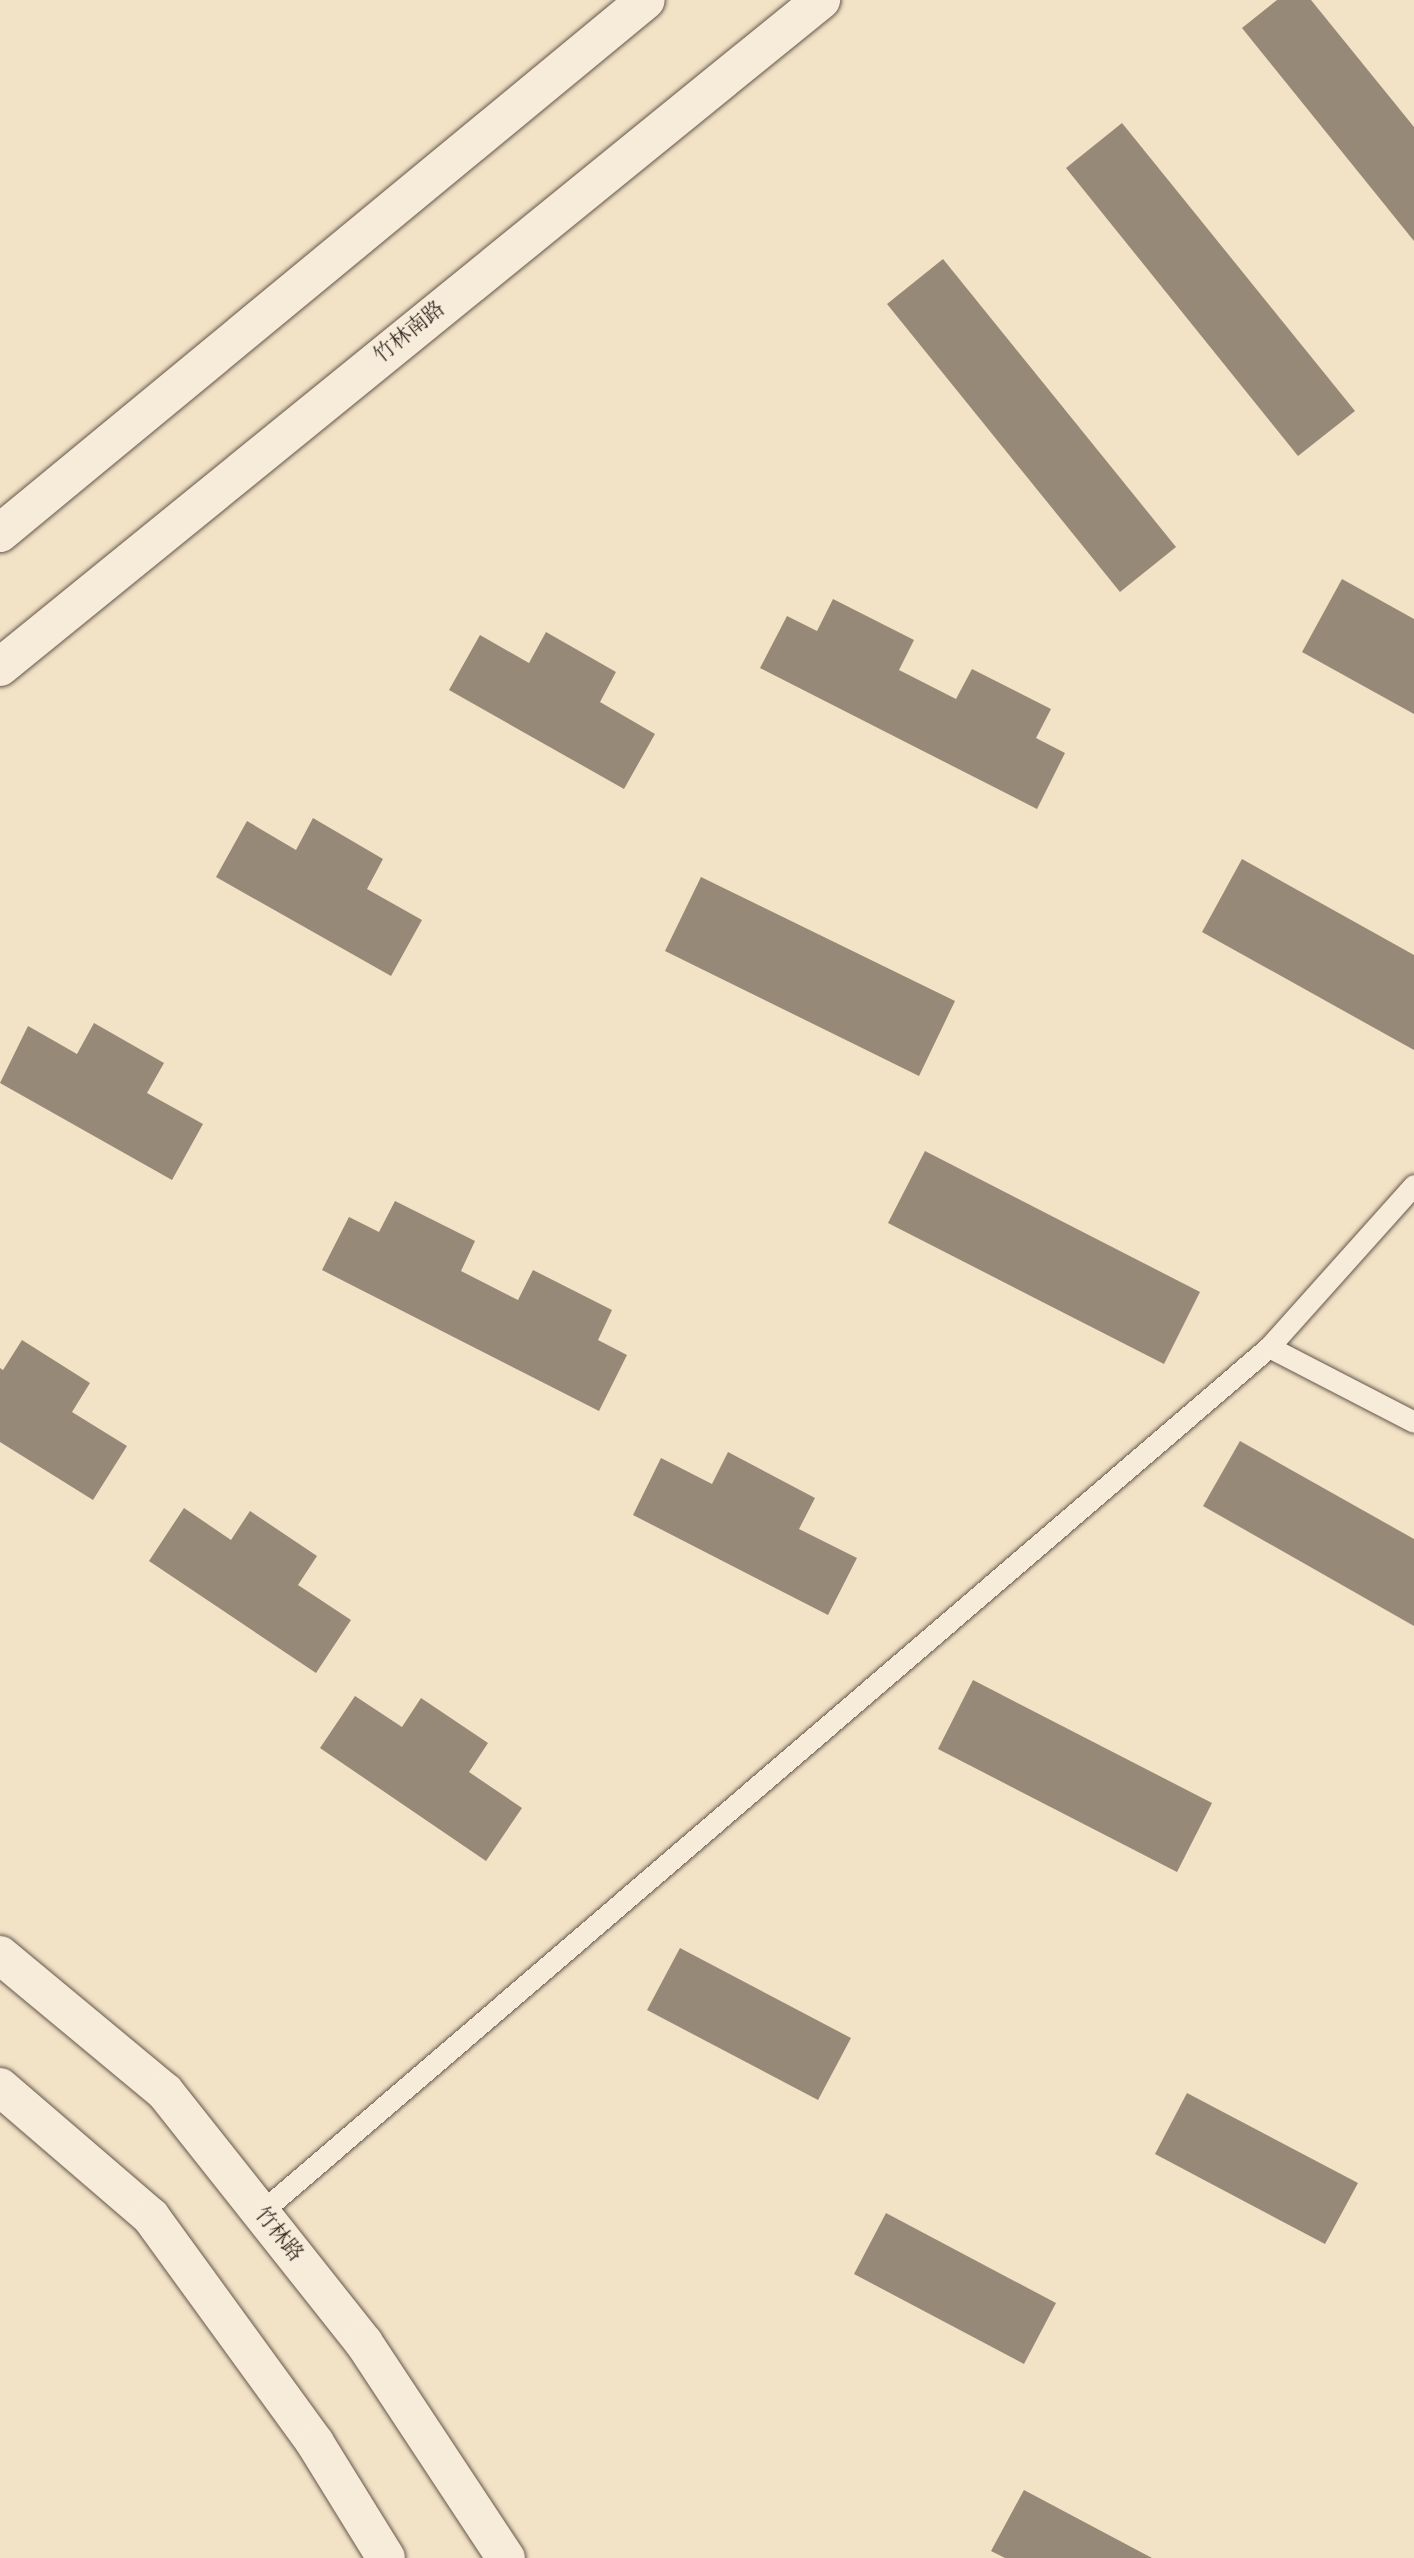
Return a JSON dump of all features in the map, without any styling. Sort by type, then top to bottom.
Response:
[{"type":"street","points":[[0,533],[646,0]]},
{"type":"street","name":"竹林南路","points":[[0,667],[821,0]]},
{"type":"street","name":"竹林路","points":[[0,1955],[164,2092],[364,2343],[506,2558]]},
{"type":"street","points":[[0,2087],[151,2217],[315,2443],[386,2558]]},
{"type":"lane","points":[[260,2213],[1269,1347],[1414,1185]]},
{"type":"lane","points":[[1269,1347],[1414,1422]]},
{"type":"building","points":[[1277,0],[1311,0],[1414,127],[1414,241],[1242,28]]},
{"type":"building","points":[[1122,123],[1355,411],[1298,456],[1066,168]]},
{"type":"building","points":[[943,259],[1176,547],[1120,592],[887,304]]},
{"type":"building","points":[[1342,579],[1414,619],[1414,714],[1302,652]]},
{"type":"building","points":[[833,599],[914,640],[899,670],[956,699],[972,669],[1051,709],[1036,738],[1065,753],[1037,809],[760,668],[787,616],[817,631]]},
{"type":"building","points":[[546,632],[616,672],[600,702],[655,734],[624,789],[449,690],[480,635],[529,663]]},
{"type":"building","points":[[313,818],[383,859],[367,889],[422,920],[391,976],[216,877],[247,821],[296,850]]},
{"type":"building","points":[[1242,859],[1414,955],[1414,1050],[1202,932]]},
{"type":"building","points":[[701,877],[955,1001],[919,1076],[665,951]]},
{"type":"building","points":[[94,1023],[164,1063],[147,1093],[203,1124],[172,1180],[0,1083],[28,1026],[77,1054]]},
{"type":"building","points":[[925,1151],[1200,1292],[1164,1364],[888,1223]]},
{"type":"building","points":[[395,1201],[475,1241],[461,1271],[518,1300],[533,1270],[612,1310],[598,1340],[627,1355],[599,1411],[322,1270],[349,1217],[379,1232]]},
{"type":"building","points":[[22,1340],[90,1383],[72,1412],[127,1446],[93,1500],[0,1442],[0,1368],[3,1370]]},
{"type":"building","points":[[1240,1441],[1414,1539],[1414,1626],[1203,1506]]},
{"type":"building","points":[[728,1452],[815,1498],[799,1529],[857,1558],[828,1615],[633,1515],[661,1458],[712,1484]]},
{"type":"building","points":[[184,1508],[231,1540],[250,1511],[317,1556],[298,1585],[351,1620],[316,1673],[149,1561]]},
{"type":"building","points":[[973,1680],[1212,1803],[1177,1872],[938,1749]]},
{"type":"building","points":[[355,1696],[402,1727],[421,1698],[488,1743],[469,1772],[522,1808],[486,1861],[320,1748]]},
{"type":"building","points":[[680,1948],[851,2038],[818,2100],[647,2010]]},
{"type":"building","points":[[1187,2093],[1358,2183],[1325,2244],[1155,2154]]},
{"type":"building","points":[[886,2213],[1056,2303],[1024,2364],[854,2274]]},
{"type":"building","points":[[1024,2490],[1152,2558],[1005,2558],[991,2551]]}]
